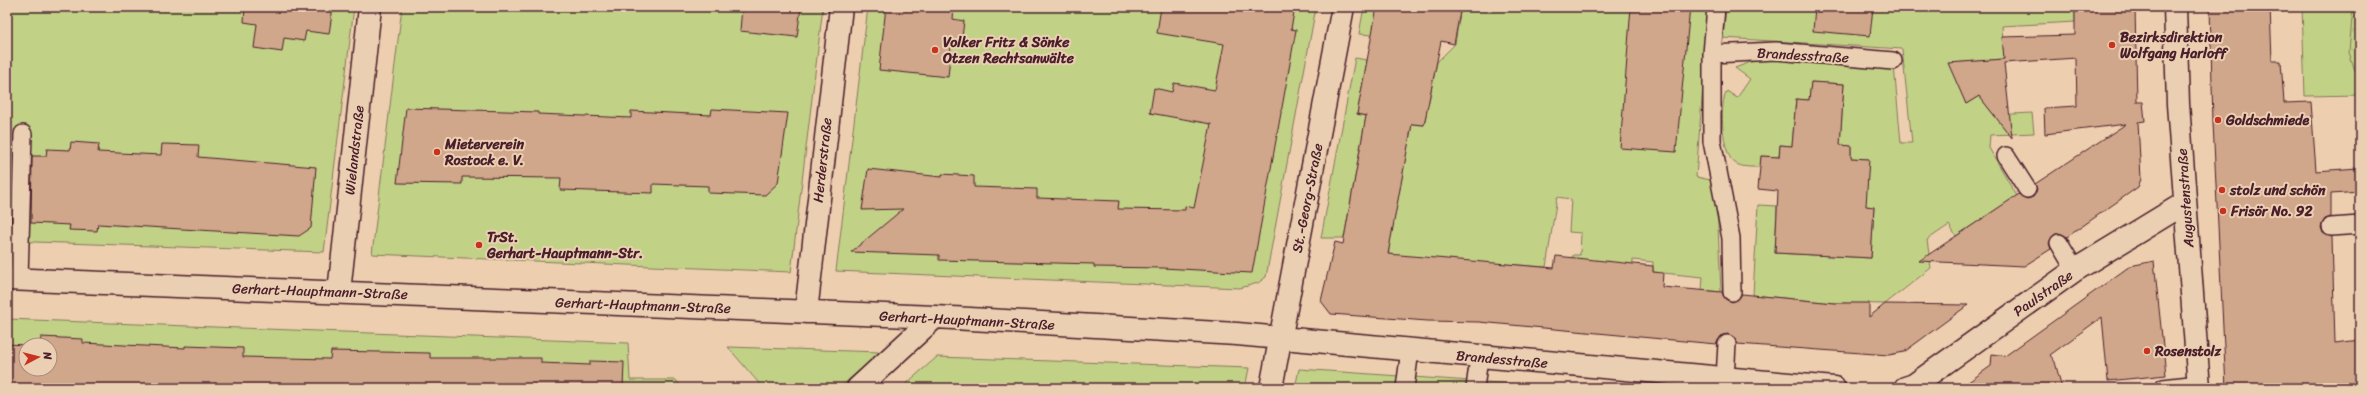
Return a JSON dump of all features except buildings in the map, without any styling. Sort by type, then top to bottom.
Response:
[{"type":"street","name":"Wielandstraße","points":[[339,292],[370,7]]},
{"type":"street","name":"Herderstraße","points":[[806,312],[841,7]]},
{"type":"street","name":"St.-Georg-Straße","points":[[1271,388],[1343,7]]},
{"type":"street","name":"Augustenstraße","points":[[2174,7],[2178,104],[2199,386]]},
{"type":"street","name":"Paulstraße","points":[[1905,388],[1914,385],[2075,270],[2185,204]]},
{"type":"street","name":"Gerhart-Hauptmann-Straße","points":[[13,279],[935,317],[1280,338]]},
{"type":"street","points":[[858,388],[935,317]]},
{"type":"street","name":"Brandesstraße","points":[[1280,338],[1724,383]]},
{"type":"street","points":[[1724,383],[1834,388]]},
{"type":"lane","points":[[1716,7],[1712,54],[1712,141],[1731,238],[1732,292]]},
{"type":"lane","name":"Brandesstraße","points":[[1712,54],[1776,51],[1894,61]]},
{"type":"lane","points":[[13,279],[23,134]]},
{"type":"lane","points":[[2006,156],[2027,189]]},
{"type":"lane","points":[[2331,227],[2360,224]]},
{"type":"lane","points":[[2059,243],[2075,270]]},
{"type":"lane","points":[[1724,383],[1726,344]]},
{"type":"lane","points":[[1405,388],[1410,350]]},
{"type":"lane","points":[[1475,388],[1479,358]]},
{"type":"lane","points":[[2163,388],[2199,386]]},
{"type":"green space","points":[[7,7],[354,7],[324,252],[7,241]]},
{"type":"green space","points":[[402,7],[823,7],[791,272],[372,254]]},
{"type":"green space","points":[[868,7],[1316,7],[1266,277],[1258,283],[1240,288],[836,271]]},
{"type":"green space","points":[[1364,7],[1377,7],[1373,35],[1359,34]]},
{"type":"green space","points":[[1439,7],[1709,7],[1696,177],[1716,181],[1721,292],[1702,290],[1703,277],[1653,272],[1653,262],[1633,260],[1632,275],[1571,269],[1573,255],[1580,255],[1581,233],[1569,232],[1571,199],[1557,197],[1546,267],[1504,264],[1503,280],[1388,275],[1389,247],[1412,124],[1424,125],[1437,62],[1455,44],[1460,12],[1439,9]]},
{"type":"green space","points":[[1726,7],[2075,7],[2075,22],[2002,26],[2004,59],[1952,63],[1966,104],[1979,96],[1994,115],[2032,113],[2034,133],[1990,135],[1989,148],[2017,196],[1956,236],[1949,225],[1927,240],[1931,268],[1885,304],[1834,303],[1753,295],[1758,205],[1777,206],[1775,253],[1871,258],[1874,207],[1865,206],[1868,159],[1851,158],[1851,146],[1840,145],[1844,84],[1811,82],[1809,100],[1796,99],[1792,146],[1780,145],[1779,157],[1761,156],[1760,167],[1748,167],[1737,164],[1731,159],[1728,153],[1725,145],[1722,114],[1725,97],[1727,91],[1737,98],[1750,79],[1735,68],[1764,57],[1894,66],[1901,143],[1912,143],[1902,49],[1723,38]]},
{"type":"green space","points":[[2302,7],[2360,7],[2360,95],[2305,96]]},
{"type":"green space","points":[[2353,7],[2360,7],[2360,73],[2356,74],[2349,52]]},
{"type":"green space","points":[[1355,58],[1367,60],[1357,114],[1366,116],[1344,238],[1321,238]]},
{"type":"green space","points":[[7,319],[628,343],[630,380],[676,380],[682,388],[7,388]]},
{"type":"green space","points":[[728,347],[881,352],[839,388],[763,388]]},
{"type":"green space","points":[[937,357],[1249,368],[1245,388],[901,388]]},
{"type":"green space","points":[[1299,369],[1570,388],[1295,388]]},
{"type":"place","name":"Bezirksdirektion Wolfgang Harloff","points":[[2112,45]]},
{"type":"place","name":"Volker Fritz & Sönke Otzen Rechtsanwälte","points":[[935,50]]},
{"type":"place","name":"Goldschmiede","points":[[2218,120]]},
{"type":"place","name":"Mieterverein Rostock e. V.","points":[[437,152]]},
{"type":"place","name":"stolz und schön","points":[[2222,190]]},
{"type":"place","name":"Frisör No. 92","points":[[2223,211]]},
{"type":"place","name":"TrSt. Gerhart-Hauptmann-Str.","points":[[479,245]]},
{"type":"place","name":"Rosenstolz","points":[[2147,351]]}]
